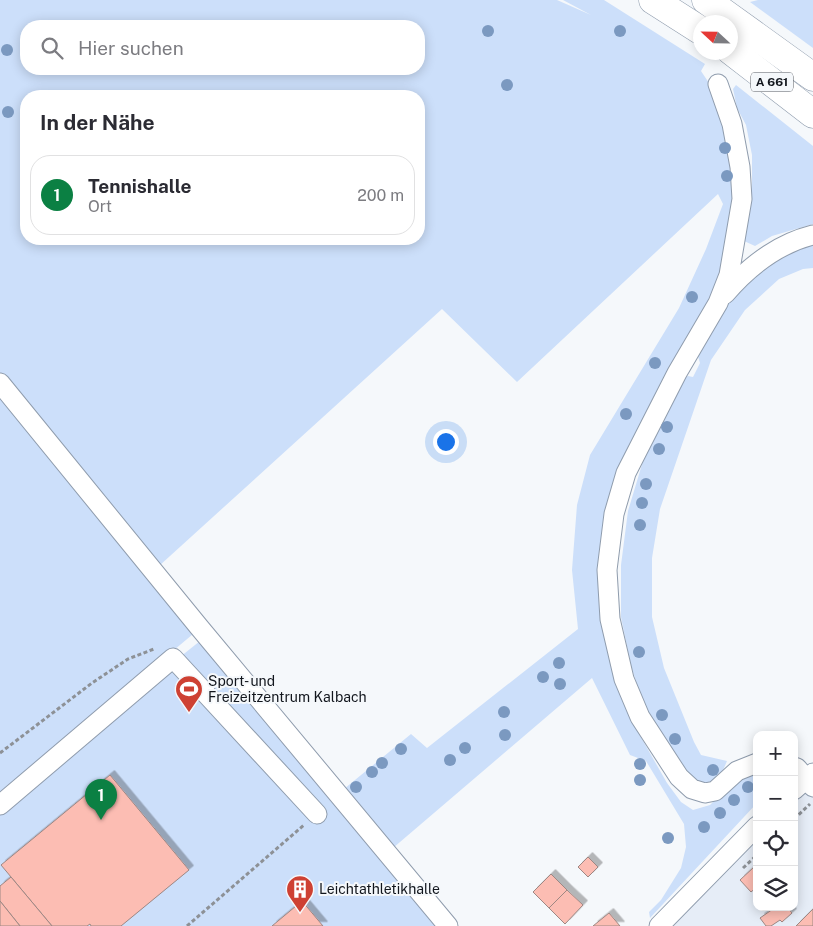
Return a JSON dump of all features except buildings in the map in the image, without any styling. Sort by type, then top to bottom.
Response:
[{"type":"highway","points":[[653,0],[693,26]]},
{"type":"highway","name":"A 661","points":[[706,0],[813,77]]},
{"type":"highway","name":"A 661","points":[[738,56],[813,114]]},
{"type":"street","points":[[718,84],[732,124],[740,167],[742,199],[729,276],[718,303],[677,373],[626,473],[614,514],[607,570],[610,619],[624,678],[640,717],[679,777],[692,789],[705,793],[715,791],[737,771],[753,765]]},
{"type":"street","points":[[718,303],[738,278],[762,258],[787,243],[813,235]]},
{"type":"street","points":[[0,383],[199,627],[448,926]]},
{"type":"street","points":[[0,805],[173,658],[317,814]]},
{"type":"street","points":[[659,926],[753,830]]},
{"type":"path","points":[[0,753],[92,683],[128,659],[155,649]]},
{"type":"path","points":[[798,815],[813,801]]},
{"type":"path","points":[[187,926],[317,814]]},
{"type":"shaded area","points":[[0,0],[557,0],[591,15],[563,0],[604,0],[693,56],[693,60],[699,60],[705,64],[701,71],[715,92],[727,121],[737,191],[719,285],[608,516],[617,683],[638,732],[667,783],[681,802],[693,810],[710,805],[736,779],[753,773],[753,807],[650,918],[649,912],[661,900],[681,868],[686,847],[684,824],[646,761],[630,755],[592,678],[393,848],[344,789],[411,734],[427,748],[578,629],[572,570],[577,505],[590,455],[679,308],[706,249],[723,204],[718,194],[517,382],[442,309],[159,566],[205,624],[0,796]]},
{"type":"shaded area","points":[[758,0],[813,0],[813,48],[750,2]]},
{"type":"shaded area","points":[[736,85],[813,146],[813,224],[772,236],[755,246],[744,241],[752,196],[752,155],[746,125],[737,108],[733,89]]},
{"type":"shaded area","points":[[813,239],[813,268],[803,269],[779,279],[745,310],[711,360],[660,509],[652,558],[652,617],[664,668],[701,755],[727,761],[721,775],[712,785],[692,784],[647,715],[631,666],[621,617],[621,565],[628,511],[643,461],[679,381],[688,376],[693,377],[700,363],[696,350],[733,295],[758,271]]},
{"type":"shaded area","name":"Sport- und Freizeitzentrum Kalbach","points":[[205,637],[439,926],[0,926],[0,801]]},
{"type":"shaded area","points":[[813,773],[813,926],[670,926],[753,836],[753,911],[798,911],[798,788]]},
{"type":"place","name":"Sport- und Freizeitzentrum Kalbach","points":[[189,713]]},
{"type":"place","name":"Tennishalle","points":[[101,820]]},
{"type":"place","name":"Leichtathletikhalle","points":[[300,913]]}]
